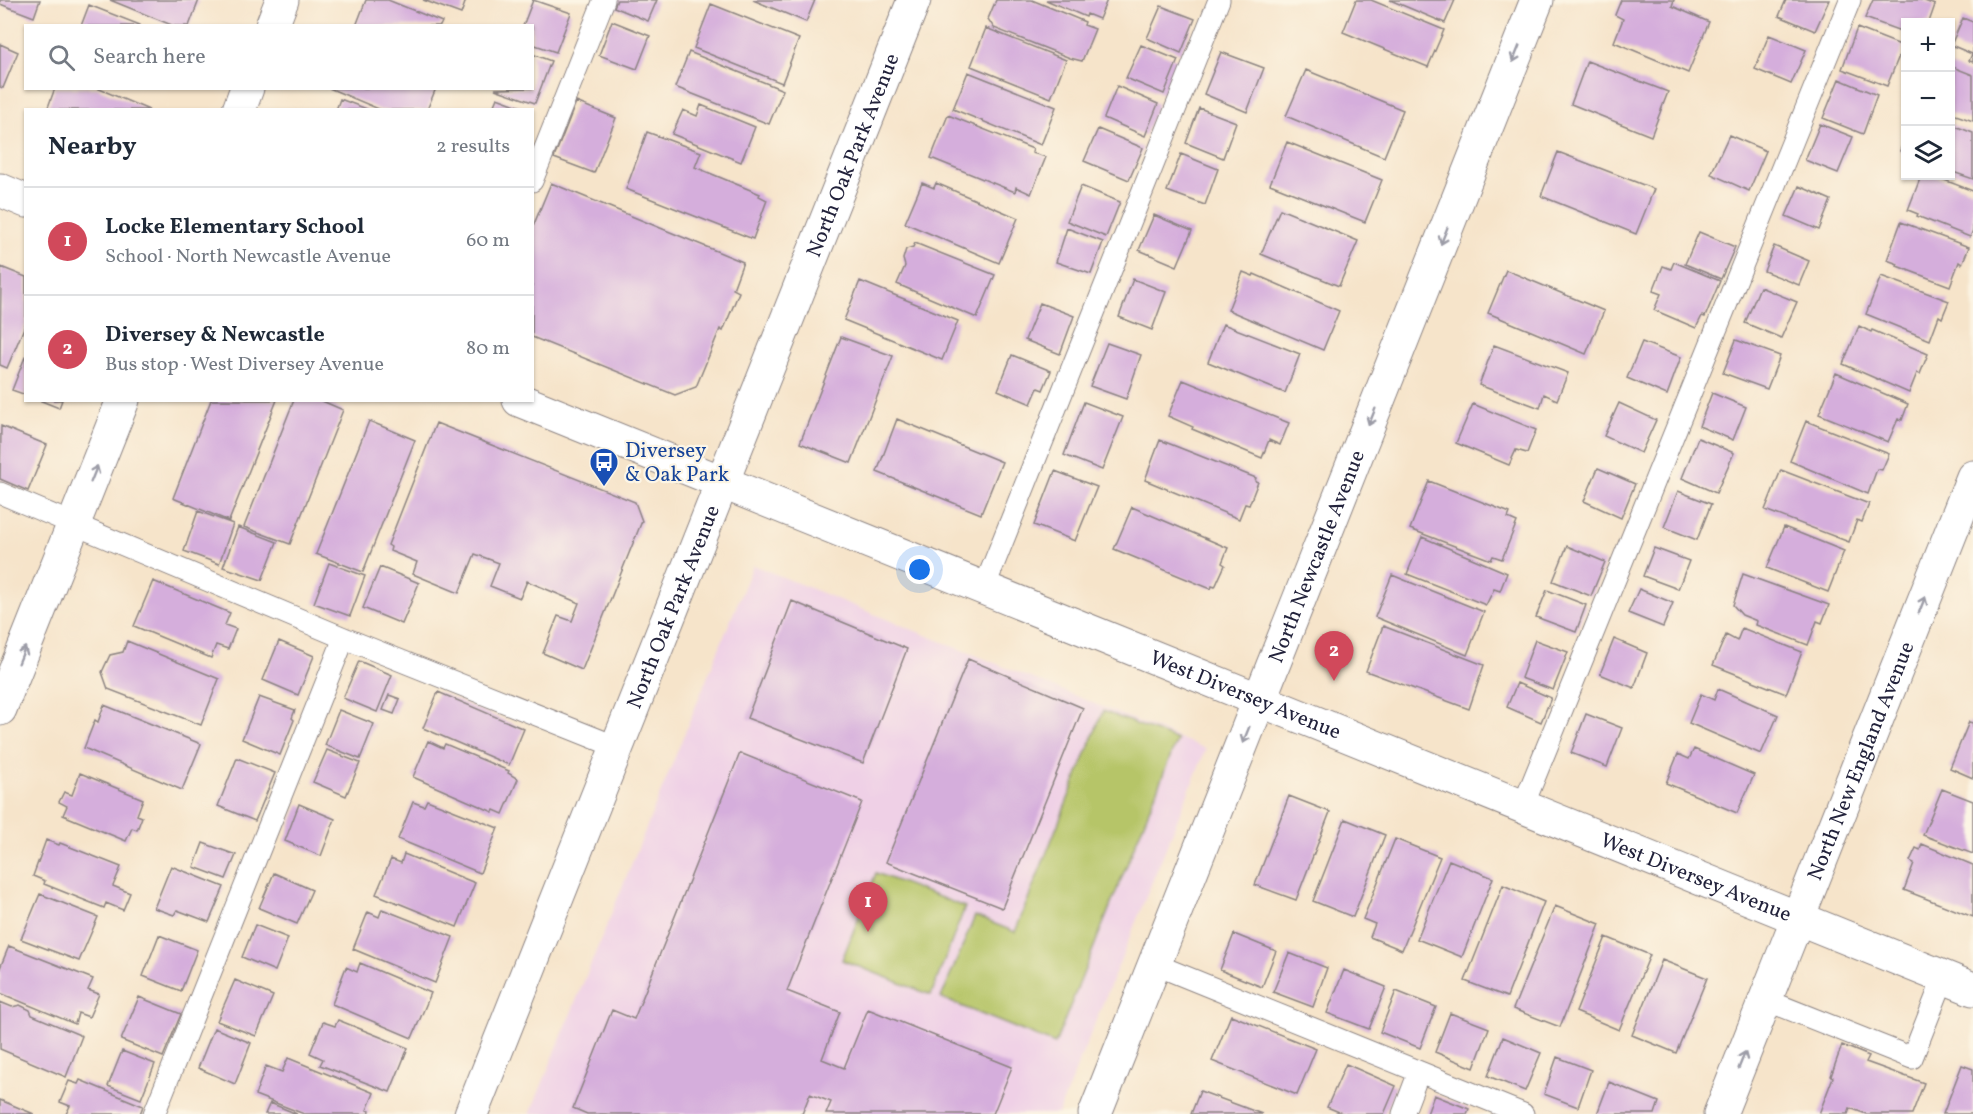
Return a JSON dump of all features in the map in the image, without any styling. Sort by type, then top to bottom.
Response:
[{"type":"street","points":[[273,24],[282,0]]},
{"type":"street","name":"North Oak Park Avenue","points":[[471,1114],[914,0]]},
{"type":"street","name":"North Newcastle Avenue","points":[[1095,1114],[1538,0]]},
{"type":"street","points":[[240,108],[246,90]]},
{"type":"street","points":[[0,190],[24,200]]},
{"type":"street","points":[[0,709],[122,402]]},
{"type":"street","name":"West Diversey Avenue","points":[[524,402],[1958,983]]},
{"type":"street","name":"North New England Avenue","points":[[1720,1114],[1973,477]]},
{"type":"lane","points":[[534,176],[604,0]]},
{"type":"lane","points":[[984,588],[1219,0]]},
{"type":"lane","points":[[1523,807],[1850,0]]},
{"type":"lane","points":[[0,493],[344,638],[616,747]]},
{"type":"lane","points":[[154,1114],[344,638]]},
{"type":"lane","points":[[1154,964],[1523,1114]]},
{"type":"lane","points":[[1766,1000],[1912,1058],[1958,983]]},
{"type":"lane","points":[[1403,1114],[1419,1072]]},
{"type":"shaded area","points":[[753,565],[1206,749],[1058,1114],[530,1114]]},
{"type":"green space","points":[[1103,711],[1177,740],[1055,1044],[941,998],[975,916],[1015,932]]},
{"type":"green space","points":[[876,873],[965,907],[931,995],[842,960]]},
{"type":"building","points":[[0,0],[40,0],[34,17],[0,4]]},
{"type":"building","points":[[110,0],[199,0],[190,24],[169,24]]},
{"type":"building","points":[[366,0],[388,0],[442,22],[441,24],[357,24]]},
{"type":"building","points":[[423,0],[466,0],[461,14]]},
{"type":"building","points":[[533,0],[571,13],[556,52],[534,45],[534,24],[524,24]]},
{"type":"building","points":[[617,0],[657,0],[648,21],[614,7]]},
{"type":"building","points":[[753,0],[815,0],[806,22]]},
{"type":"building","points":[[996,0],[1032,0],[1085,22],[1084,25],[1095,29],[1082,61],[994,28],[988,19]]},
{"type":"building","points":[[1046,0],[1107,0],[1099,19],[1087,14],[1086,17]]},
{"type":"building","points":[[1356,0],[1371,0],[1444,30],[1428,67],[1343,32]]},
{"type":"building","points":[[1390,0],[1455,0],[1445,23]]},
{"type":"building","points":[[1621,0],[1674,0],[1672,6],[1709,22],[1688,73],[1614,42],[1623,19],[1615,15]]},
{"type":"building","points":[[1786,0],[1829,0],[1815,31],[1779,16]]},
{"type":"building","points":[[1873,0],[1922,0],[1935,5],[1930,18],[1901,18],[1901,31],[1865,18]]},
{"type":"building","points":[[711,4],[799,39],[782,83],[694,48]]},
{"type":"building","points":[[89,5],[137,24],[82,24]]},
{"type":"building","points":[[1161,6],[1195,19],[1181,53],[1147,38]]},
{"type":"building","points":[[1963,18],[1973,22],[1973,62],[1969,61],[1972,54],[1955,47],[1955,36]]},
{"type":"building","points":[[612,21],[650,36],[637,69],[599,55]]},
{"type":"building","points":[[986,28],[1066,60],[1051,98],[971,66]]},
{"type":"building","points":[[1857,28],[1901,45],[1901,51],[1887,86],[1842,69]]},
{"type":"building","points":[[1769,35],[1806,50],[1791,84],[1755,69]]},
{"type":"building","points":[[0,44],[18,52],[3,88],[0,87]]},
{"type":"building","points":[[1141,45],[1178,60],[1164,94],[1126,78]]},
{"type":"building","points":[[689,52],[783,90],[769,124],[675,87]]},
{"type":"building","points":[[1221,52],[1264,68],[1247,112],[1204,94]]},
{"type":"building","points":[[534,55],[551,61],[535,103],[498,90],[534,90]]},
{"type":"building","points":[[1587,61],[1668,92],[1651,136],[1571,104]]},
{"type":"building","points":[[1955,68],[1973,75],[1973,121],[1955,115]]},
{"type":"building","points":[[1306,70],[1403,110],[1384,157],[1286,116]]},
{"type":"building","points":[[968,72],[1056,107],[1041,145],[953,109]]},
{"type":"building","points":[[1839,79],[1877,95],[1863,134],[1823,118]]},
{"type":"building","points":[[1117,86],[1158,104],[1145,136],[1104,118]]},
{"type":"building","points":[[54,90],[102,90],[144,108],[48,108]]},
{"type":"building","points":[[334,90],[435,90],[428,108],[376,108]]},
{"type":"building","points":[[497,98],[524,108],[493,108]]},
{"type":"building","points":[[340,99],[364,108],[337,108]]},
{"type":"building","points":[[576,102],[616,118],[594,173],[554,158]]},
{"type":"building","points":[[701,105],[755,127],[741,162],[672,134],[683,110],[697,116]]},
{"type":"building","points":[[1199,108],[1236,122],[1223,158],[1186,143]]},
{"type":"building","points":[[948,115],[1033,149],[1032,153],[1046,157],[1031,194],[1016,187],[1015,192],[931,158]]},
{"type":"building","points":[[1820,124],[1853,137],[1838,173],[1805,160]]},
{"type":"building","points":[[1955,126],[1973,133],[1973,179],[1955,173]]},
{"type":"building","points":[[1098,129],[1143,148],[1129,180],[1084,161]]},
{"type":"building","points":[[647,132],[701,152],[695,167],[760,194],[759,196],[767,200],[753,239],[626,189]]},
{"type":"building","points":[[1729,135],[1766,151],[1749,191],[1711,174]]},
{"type":"building","points":[[1287,142],[1382,180],[1365,222],[1270,184]]},
{"type":"building","points":[[1558,152],[1654,189],[1636,234],[1541,196]]},
{"type":"building","points":[[1181,154],[1218,169],[1205,205],[1167,191]]},
{"type":"building","points":[[1919,180],[1944,180],[1973,191],[1973,230],[1970,237],[1917,216],[1918,214],[1908,210]]},
{"type":"building","points":[[551,183],[743,262],[733,289],[739,292],[723,331],[720,329],[696,387],[675,395],[534,338],[534,224]]},
{"type":"building","points":[[922,183],[934,188],[936,183],[1018,218],[999,263],[905,223]]},
{"type":"building","points":[[1081,186],[1120,202],[1106,237],[1067,221]]},
{"type":"building","points":[[1799,186],[1831,200],[1819,230],[1786,216]]},
{"type":"building","points":[[1280,209],[1358,241],[1339,286],[1261,254]]},
{"type":"building","points":[[1154,215],[1192,231],[1177,266],[1139,250]]},
{"type":"building","points":[[1901,222],[1969,247],[1962,264],[1959,262],[1950,286],[1887,260]]},
{"type":"building","points":[[1067,228],[1103,242],[1091,274],[1056,262]]},
{"type":"building","points":[[1699,232],[1735,247],[1721,279],[1685,264]]},
{"type":"building","points":[[915,243],[995,275],[977,318],[897,284],[905,266],[903,259],[906,249],[913,247]]},
{"type":"building","points":[[1774,246],[1809,261],[1799,285],[1764,271]]},
{"type":"building","points":[[1674,262],[1720,281],[1705,317],[1702,316],[1696,328],[1654,310],[1661,294],[1653,291],[1663,266],[1671,269]]},
{"type":"building","points":[[1,267],[24,276],[24,328],[7,368],[0,365]]},
{"type":"building","points":[[1506,270],[1604,311],[1586,354],[1488,313]]},
{"type":"building","points":[[1243,272],[1253,276],[1254,274],[1339,311],[1323,350],[1228,310]]},
{"type":"building","points":[[1881,276],[1949,301],[1942,318],[1939,316],[1930,340],[1866,314]]},
{"type":"building","points":[[1133,279],[1166,292],[1152,330],[1119,317]]},
{"type":"building","points":[[860,281],[958,321],[942,360],[844,320]]},
{"type":"building","points":[[1760,287],[1797,302],[1781,338],[1745,323]]},
{"type":"building","points":[[1040,303],[1074,316],[1060,354],[1025,340]]},
{"type":"building","points":[[1223,324],[1300,354],[1285,393],[1208,362]]},
{"type":"building","points":[[1859,326],[1928,354],[1909,393],[1843,364]]},
{"type":"building","points":[[841,337],[893,356],[851,463],[800,443]]},
{"type":"building","points":[[1736,340],[1780,356],[1767,389],[1723,373]]},
{"type":"building","points":[[1642,342],[1681,357],[1667,395],[1627,378]]},
{"type":"building","points":[[1107,343],[1141,355],[1126,399],[1090,386]]},
{"type":"building","points":[[1494,345],[1568,373],[1557,400],[1544,394],[1540,408],[1479,385]]},
{"type":"building","points":[[1012,355],[1051,371],[1043,390],[1038,388],[1031,404],[998,390]]},
{"type":"building","points":[[24,360],[24,394],[12,390]]},
{"type":"building","points":[[1836,373],[1908,404],[1902,420],[1898,419],[1888,442],[1819,414]]},
{"type":"building","points":[[1183,380],[1289,423],[1280,445],[1269,440],[1262,458],[1192,429],[1193,427],[1168,416]]},
{"type":"building","points":[[1712,393],[1746,407],[1733,440],[1699,426]]},
{"type":"building","points":[[44,402],[61,402],[59,408]]},
{"type":"building","points":[[210,402],[276,402],[229,521],[173,498]]},
{"type":"building","points":[[293,402],[325,402],[343,410],[290,544],[244,527]]},
{"type":"building","points":[[1084,402],[1123,417],[1102,470],[1064,455]]},
{"type":"building","points":[[1619,403],[1656,420],[1641,453],[1604,436]]},
{"type":"building","points":[[1473,404],[1536,430],[1527,453],[1516,450],[1509,465],[1456,443]]},
{"type":"building","points":[[897,419],[1002,462],[981,514],[877,472]]},
{"type":"building","points":[[369,421],[415,440],[363,572],[316,554]]},
{"type":"building","points":[[1806,421],[1889,454],[1882,470],[1877,469],[1868,494],[1790,461]]},
{"type":"building","points":[[436,423],[635,502],[642,521],[582,670],[543,653],[558,616],[572,621],[579,603],[527,581],[520,598],[490,586],[499,563],[475,554],[459,593],[413,574],[417,562],[390,551],[391,547],[388,545]]},
{"type":"building","points":[[1,426],[47,445],[28,491],[0,479]]},
{"type":"building","points":[[1698,438],[1734,453],[1716,493],[1682,478]]},
{"type":"building","points":[[1160,440],[1256,478],[1255,481],[1258,482],[1249,505],[1245,504],[1239,519],[1145,480]]},
{"type":"building","points":[[1598,468],[1635,484],[1621,518],[1584,501]]},
{"type":"building","points":[[1781,470],[1869,504],[1862,522],[1857,520],[1849,542],[1765,510]]},
{"type":"building","points":[[1055,471],[1097,487],[1075,541],[1034,525]]},
{"type":"building","points":[[1429,481],[1510,513],[1508,518],[1517,522],[1502,559],[1493,556],[1491,560],[1410,529]]},
{"type":"building","points":[[1678,491],[1711,504],[1697,540],[1664,527]]},
{"type":"building","points":[[1132,507],[1228,548],[1222,563],[1225,565],[1215,587],[1212,586],[1211,589],[1114,549]]},
{"type":"building","points":[[198,511],[233,524],[219,564],[184,551]]},
{"type":"building","points":[[238,527],[277,542],[262,580],[223,567]]},
{"type":"building","points":[[1784,527],[1844,551],[1828,592],[1767,568]]},
{"type":"building","points":[[1422,537],[1507,573],[1500,591],[1494,589],[1486,605],[1407,574]]},
{"type":"building","points":[[1567,546],[1605,562],[1591,596],[1553,581]]},
{"type":"building","points":[[1654,548],[1689,561],[1678,589],[1643,576]]},
{"type":"building","points":[[329,563],[365,576],[350,616],[314,603]]},
{"type":"building","points":[[380,567],[419,583],[402,624],[363,608]]},
{"type":"building","points":[[1743,574],[1829,605],[1822,623],[1817,621],[1808,645],[1756,625],[1757,621],[1742,615],[1733,605]]},
{"type":"building","points":[[1392,575],[1484,612],[1467,655],[1375,617]]},
{"type":"building","points":[[153,581],[230,613],[225,625],[236,629],[228,649],[216,645],[211,658],[134,626]]},
{"type":"building","points":[[1639,589],[1673,603],[1663,627],[1628,613]]},
{"type":"building","points":[[1547,590],[1586,605],[1576,632],[1536,617]]},
{"type":"building","points":[[792,601],[907,649],[863,763],[747,718]]},
{"type":"building","points":[[1383,626],[1484,665],[1469,709],[1366,671]]},
{"type":"building","points":[[1742,628],[1802,652],[1786,694],[1713,665],[1726,635],[1737,641]]},
{"type":"building","points":[[1614,639],[1647,653],[1634,688],[1600,674]]},
{"type":"building","points":[[1535,640],[1568,652],[1553,690],[1521,678]]},
{"type":"building","points":[[127,641],[219,679],[201,725],[108,689],[102,672],[110,655],[123,652]]},
{"type":"building","points":[[279,641],[314,656],[298,695],[263,680]]},
{"type":"building","points":[[968,659],[1083,708],[1002,908],[886,862]]},
{"type":"building","points":[[359,661],[392,675],[377,712],[343,698]]},
{"type":"building","points":[[1517,683],[1551,698],[1541,722],[1507,707]]},
{"type":"building","points":[[1718,689],[1778,715],[1761,754],[1689,723],[1701,694],[1714,700]]},
{"type":"building","points":[[438,692],[524,729],[509,765],[423,728]]},
{"type":"building","points":[[389,695],[400,699],[394,714],[383,710]]},
{"type":"building","points":[[259,697],[295,710],[292,718],[294,720],[280,755],[242,739]]},
{"type":"building","points":[[104,705],[201,744],[182,790],[84,748],[95,720],[98,722]]},
{"type":"building","points":[[339,710],[374,724],[360,759],[325,745]]},
{"type":"building","points":[[1586,714],[1622,728],[1607,767],[1571,753]]},
{"type":"building","points":[[1969,722],[1973,723],[1973,778],[1950,768]]},
{"type":"building","points":[[428,741],[443,748],[445,744],[509,771],[508,773],[518,779],[503,814],[494,810],[493,812],[413,777]]},
{"type":"building","points":[[1694,749],[1754,775],[1737,813],[1666,783],[1678,754],[1689,759]]},
{"type":"building","points":[[327,750],[360,763],[346,796],[313,782]]},
{"type":"building","points":[[740,753],[862,802],[787,991],[840,1012],[822,1059],[844,1068],[868,1009],[1012,1067],[993,1114],[826,1114],[831,1102],[810,1094],[802,1114],[587,1114],[573,1108],[612,1010],[634,1019]]},
{"type":"building","points":[[237,758],[275,773],[255,821],[218,806]]},
{"type":"building","points":[[80,773],[143,799],[137,815],[142,817],[137,830],[132,828],[126,841],[63,815],[67,806],[59,802],[64,792],[72,795]]},
{"type":"building","points":[[1942,789],[1973,801],[1973,854],[1923,835]]},
{"type":"building","points":[[1289,796],[1330,812],[1296,900],[1255,885]]},
{"type":"building","points":[[427,800],[498,828],[480,873],[398,839],[413,802],[424,806]]},
{"type":"building","points":[[299,804],[335,819],[321,856],[285,841]]},
{"type":"building","points":[[1345,819],[1385,835],[1353,917],[1313,901]]},
{"type":"building","points":[[1395,839],[1440,857],[1402,950],[1370,937],[1375,924],[1363,919]]},
{"type":"building","points":[[46,840],[59,845],[60,843],[121,867],[113,886],[130,893],[123,910],[106,903],[104,908],[44,884],[45,881],[33,876]]},
{"type":"building","points":[[203,843],[236,855],[226,879],[194,867]]},
{"type":"building","points":[[1922,844],[1973,865],[1973,917],[1904,890],[1914,863],[1910,861],[1916,848],[1920,850]]},
{"type":"building","points":[[404,854],[475,883],[457,927],[376,894],[391,859],[401,863]]},
{"type":"building","points":[[1449,860],[1493,878],[1462,957],[1417,939]]},
{"type":"building","points":[[171,866],[224,887],[209,922],[177,910],[174,915],[154,908]]},
{"type":"building","points":[[274,873],[312,890],[297,924],[259,908]]},
{"type":"building","points":[[1503,885],[1544,902],[1507,997],[1465,981]]},
{"type":"building","points":[[40,894],[98,917],[79,961],[21,939]]},
{"type":"building","points":[[1555,906],[1600,924],[1560,1027],[1513,1009]]},
{"type":"building","points":[[382,909],[453,937],[435,983],[353,949],[368,912],[379,917]]},
{"type":"building","points":[[255,925],[288,938],[275,971],[242,957]]},
{"type":"building","points":[[1234,934],[1276,951],[1262,987],[1220,970]]},
{"type":"building","points":[[159,935],[197,950],[181,991],[143,976]]},
{"type":"building","points":[[1606,937],[1650,955],[1619,1030],[1576,1012]]},
{"type":"building","points":[[9,946],[93,979],[88,990],[99,994],[89,1017],[78,1013],[75,1024],[0,993],[0,968]]},
{"type":"building","points":[[1289,953],[1327,968],[1313,1007],[1273,992]]},
{"type":"building","points":[[1662,960],[1707,978],[1676,1053],[1632,1035]]},
{"type":"building","points":[[360,963],[431,993],[412,1038],[332,1004],[346,967],[357,972]]},
{"type":"building","points":[[1344,970],[1386,987],[1369,1029],[1327,1013]]},
{"type":"building","points":[[235,980],[273,996],[256,1036],[217,1021]]},
{"type":"building","points":[[1396,991],[1436,1007],[1420,1048],[1380,1032]]},
{"type":"building","points":[[139,997],[181,1014],[163,1057],[121,1040]]},
{"type":"building","points":[[0,1002],[12,1007],[20,1005],[30,1010],[32,1015],[82,1036],[66,1077],[0,1049]]},
{"type":"building","points":[[1450,1013],[1489,1028],[1474,1068],[1435,1052]]},
{"type":"building","points":[[1231,1015],[1316,1049],[1297,1095],[1212,1061]]},
{"type":"building","points":[[338,1020],[408,1048],[390,1092],[320,1065],[323,1059],[310,1053],[323,1022],[335,1026]]},
{"type":"building","points":[[214,1028],[251,1043],[235,1084],[198,1068]]},
{"type":"building","points":[[1503,1037],[1541,1053],[1525,1091],[1488,1076]]},
{"type":"building","points":[[1842,1045],[1869,1056],[1866,1062],[1924,1083],[1912,1114],[1866,1114],[1850,1108],[1848,1114],[1819,1114]]},
{"type":"building","points":[[122,1051],[155,1064],[141,1099],[108,1086]]},
{"type":"building","points":[[1557,1057],[1591,1070],[1578,1107],[1544,1094]]},
{"type":"building","points":[[288,1058],[374,1093],[367,1110],[370,1111],[369,1114],[304,1114],[255,1095],[266,1066],[282,1072]]},
{"type":"building","points":[[1346,1064],[1396,1086],[1384,1114],[1344,1114],[1327,1107]]},
{"type":"building","points":[[1962,1065],[1973,1069],[1973,1114],[1943,1114]]},
{"type":"building","points":[[80,1080],[143,1106],[140,1114],[66,1114],[70,1106],[60,1102],[69,1081],[78,1084]]},
{"type":"building","points":[[1609,1082],[1659,1102],[1655,1114],[1597,1114]]},
{"type":"building","points":[[1200,1091],[1262,1114],[1191,1114]]},
{"type":"building","points":[[1434,1095],[1469,1109],[1467,1114],[1427,1114]]},
{"type":"building","points":[[0,1100],[34,1114],[0,1114]]},
{"type":"building","points":[[270,1103],[297,1114],[265,1114]]},
{"type":"place","name":"Diversey & Oak Park","points":[[604,488]]},
{"type":"place","name":"Diversey & Newcastle","points":[[1334,681]]},
{"type":"place","name":"Locke Elementary School","points":[[868,932]]}]
